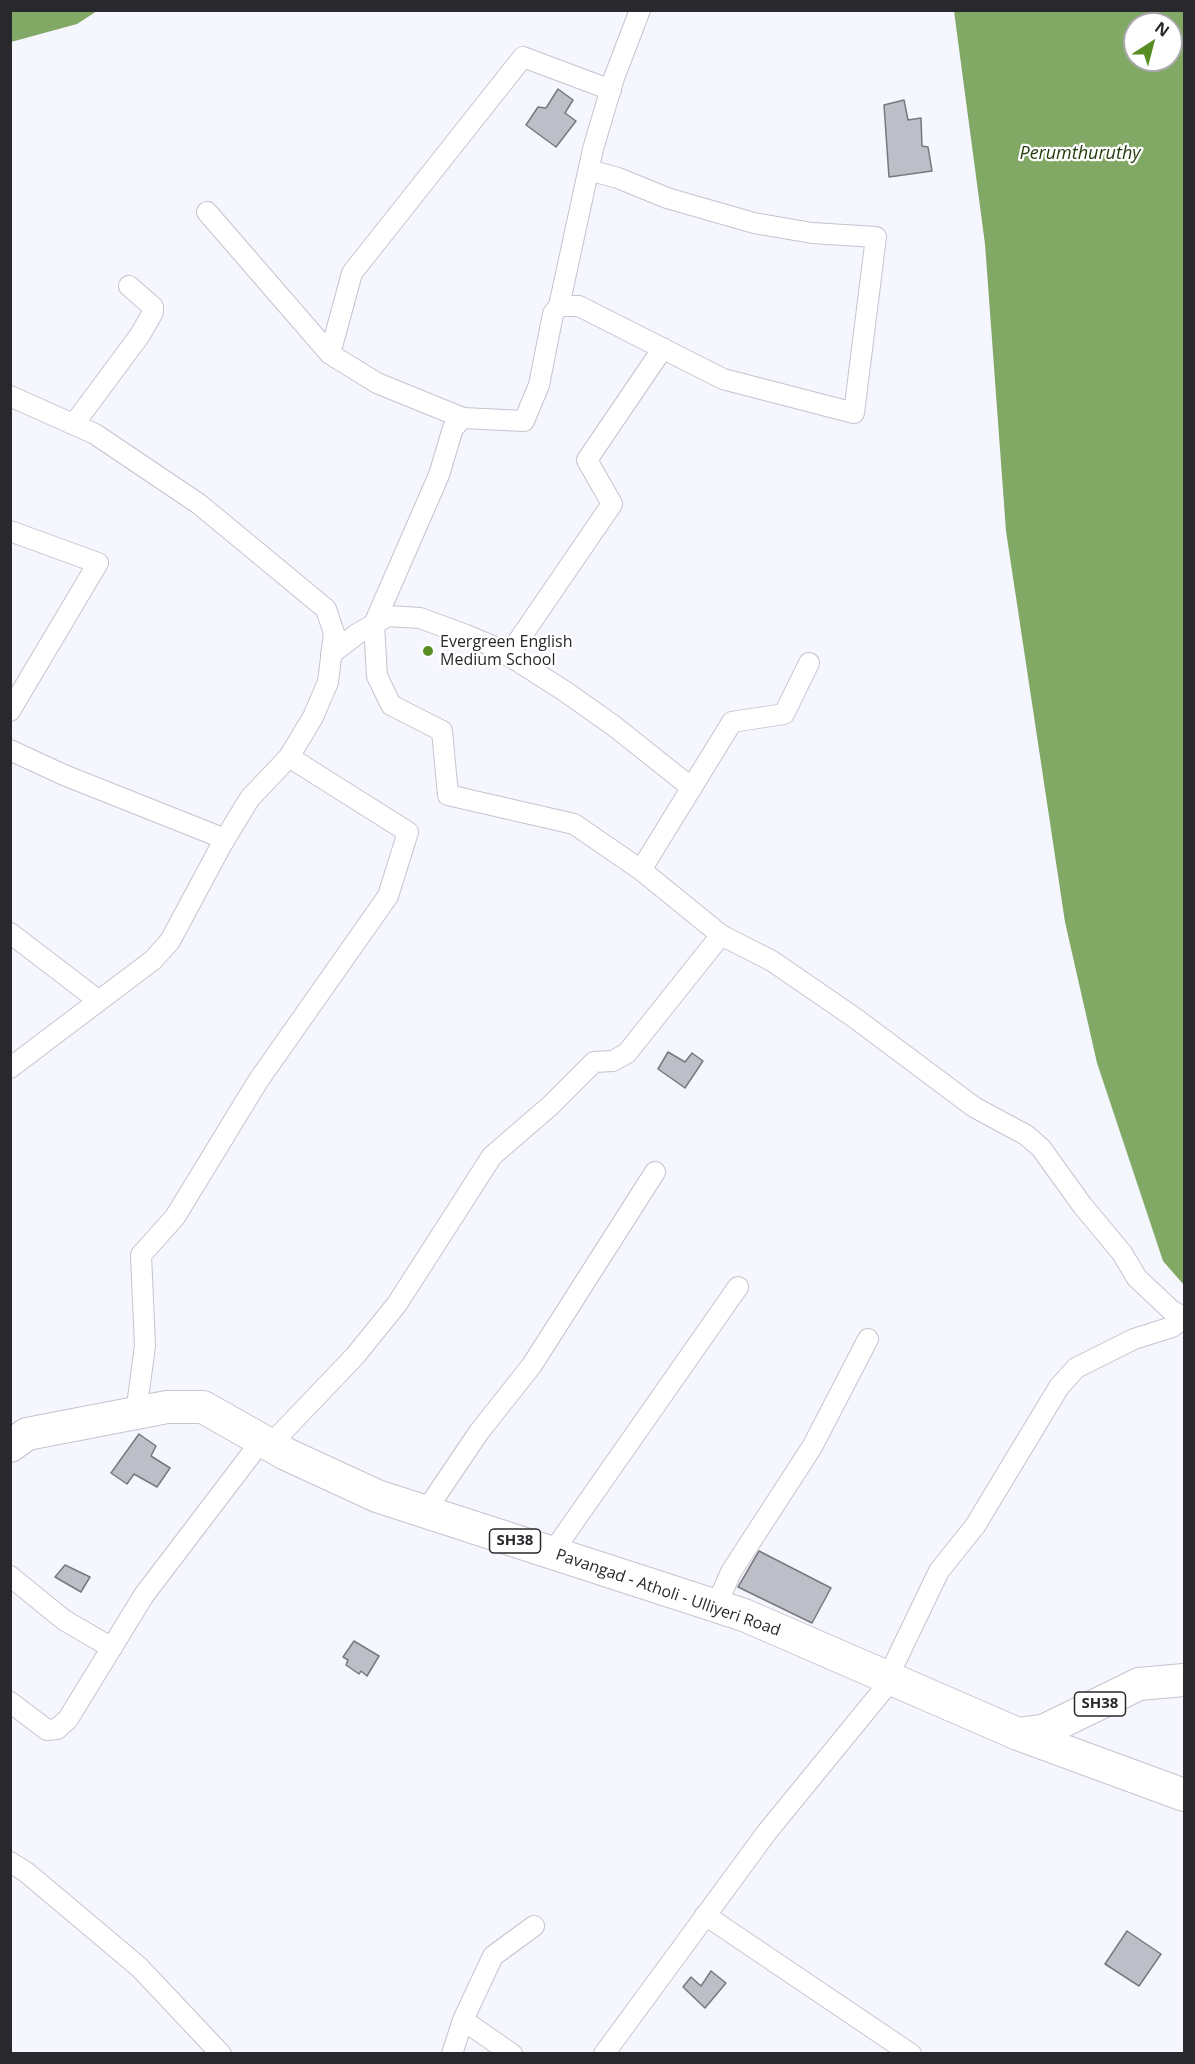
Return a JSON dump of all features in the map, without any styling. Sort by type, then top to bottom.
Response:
[{"type":"main road","name":"Pavangad - Atholi - Ulliyeri Road","points":[[10,1446],[27,1434],[167,1407],[203,1407],[266,1442],[377,1496],[744,1615],[1018,1734],[1185,1795]]},
{"type":"main road","name":"SH38","points":[[1018,1734],[1043,1731],[1139,1684],[1185,1680]]},
{"type":"street","points":[[207,212],[330,354],[377,383],[464,418],[524,421],[539,386],[553,314],[559,306],[589,170],[610,90],[640,10]]},
{"type":"street","points":[[330,354],[351,273],[523,57],[610,90]]},
{"type":"street","points":[[559,306],[579,306],[723,379],[854,412],[876,237],[812,233],[754,223],[667,198],[618,178],[589,170]]},
{"type":"street","points":[[74,424],[140,335],[153,312],[153,307],[129,286]]},
{"type":"street","points":[[508,656],[612,504],[587,460],[663,348]]},
{"type":"street","points":[[10,396],[95,434],[200,504],[326,609],[334,633],[328,682],[313,717],[289,757],[250,798],[225,839],[170,941],[153,960],[10,1068]]},
{"type":"street","points":[[464,418],[453,428],[439,475],[375,624],[377,676],[391,705],[442,731],[448,795],[574,824],[640,870],[721,935],[772,961],[872,1030],[993,1120],[1026,1135],[1041,1148],[1082,1205],[1122,1253],[1137,1278],[1172,1311],[1185,1317],[1172,1327],[1134,1339],[1086,1362],[1076,1368],[1059,1387],[975,1526],[939,1571],[890,1678],[767,1832],[604,2054]]},
{"type":"street","points":[[10,531],[98,563],[10,711]]},
{"type":"street","points":[[331,654],[388,616],[420,618],[466,635],[508,656],[614,726],[692,788]]},
{"type":"street","points":[[640,870],[732,722],[784,714],[809,663]]},
{"type":"street","points":[[10,750],[64,775],[225,839]]},
{"type":"street","points":[[136,1413],[145,1346],[141,1255],[175,1217],[258,1081],[388,897],[408,832],[289,757]]},
{"type":"street","points":[[10,933],[99,1001]]},
{"type":"street","points":[[10,1702],[47,1730],[57,1729],[68,1719],[168,1561],[266,1442],[355,1356],[397,1304],[492,1156],[551,1105],[594,1062],[613,1061],[627,1053],[721,935]]},
{"type":"street","points":[[425,1512],[479,1432],[532,1365],[655,1172]]},
{"type":"street","points":[[552,1553],[738,1287]]},
{"type":"street","points":[[716,1606],[730,1572],[812,1447],[868,1339]]},
{"type":"street","points":[[10,1576],[64,1620],[112,1648]]},
{"type":"street","points":[[10,1862],[26,1872],[139,1967],[221,2054]]},
{"type":"street","points":[[705,1915],[911,2054]]},
{"type":"street","points":[[452,2054],[463,2020],[492,1956],[534,1926]]},
{"type":"street","points":[[463,2020],[512,2054]]},
{"type":"water","points":[[11,10],[97,11],[77,24],[11,42]]},
{"type":"water","name":"Perumthuruthy","points":[[954,11],[1184,11],[1184,1285],[1163,1261],[1097,1063],[1065,922],[1006,531],[985,244]]},
{"type":"building","points":[[558,89],[573,100],[565,113],[576,121],[556,147],[526,125],[538,107],[546,108]]},
{"type":"building","points":[[904,100],[908,120],[921,118],[922,146],[928,147],[932,171],[889,177],[884,105]]},
{"type":"building","points":[[668,1052],[685,1062],[692,1053],[703,1061],[685,1088],[658,1069]]},
{"type":"building","points":[[139,1434],[156,1446],[151,1456],[170,1468],[157,1487],[134,1474],[127,1484],[111,1473]]},
{"type":"building","points":[[759,1551],[831,1588],[812,1623],[738,1587]]},
{"type":"building","points":[[65,1565],[90,1577],[81,1592],[55,1577]]},
{"type":"building","points":[[354,1641],[379,1656],[367,1676],[361,1671],[359,1674],[346,1665],[348,1660],[343,1657]]},
{"type":"building","points":[[1127,1931],[1161,1954],[1139,1986],[1105,1964]]},
{"type":"building","points":[[711,1971],[726,1983],[705,2008],[683,1987],[691,1977],[701,1986]]},
{"type":"place","name":"Evergreen English Medium School","points":[[428,651]]}]
